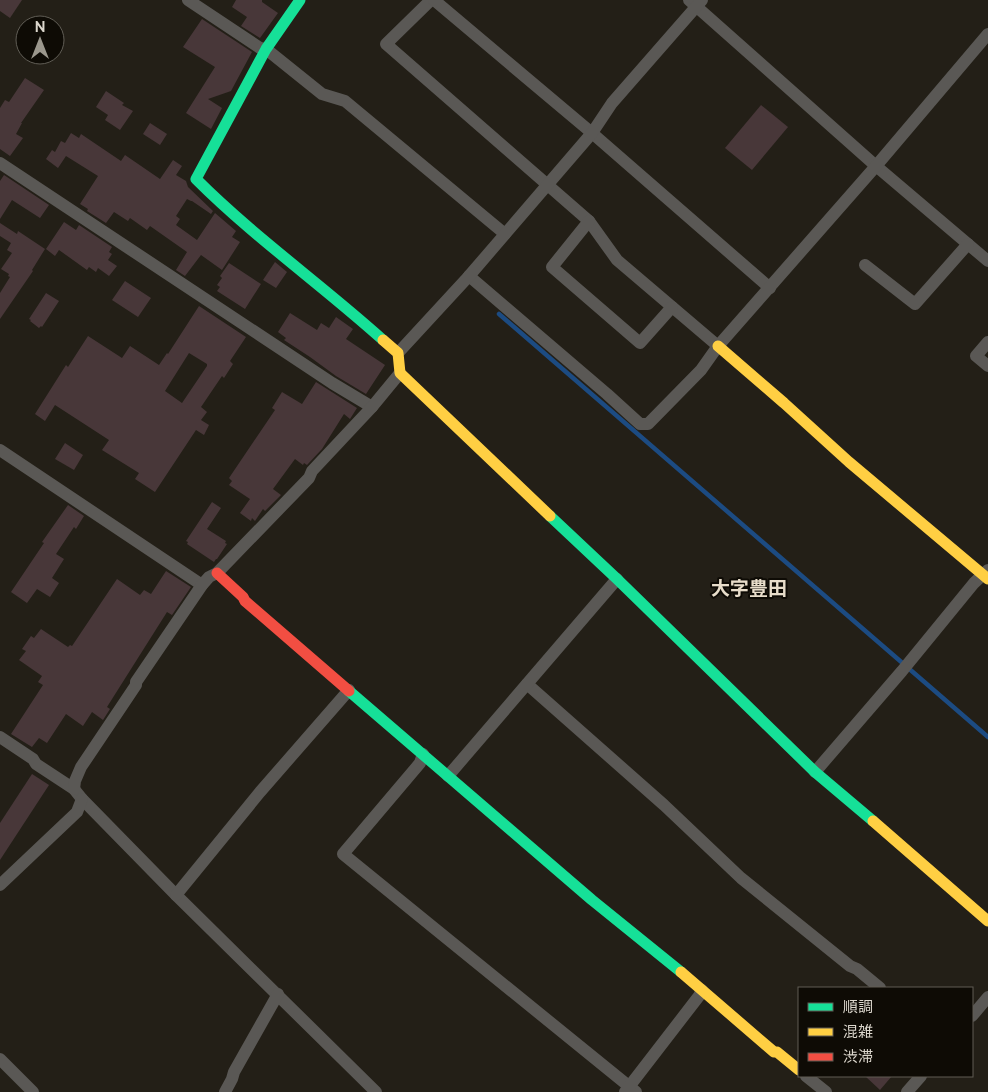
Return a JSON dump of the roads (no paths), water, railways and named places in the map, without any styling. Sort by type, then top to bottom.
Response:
[{"type":"street","points":[[188,0],[260,48],[266,49],[322,94],[345,100],[505,234]]},
{"type":"street","points":[[300,0],[266,49],[196,178],[221,204],[353,313],[398,353],[400,373],[617,579],[816,772],[988,921]]},
{"type":"street","points":[[770,288],[592,133],[433,0],[386,44],[589,221],[617,260],[784,402],[849,462],[987,575],[974,583],[906,667],[816,772]]},
{"type":"street","points":[[398,353],[470,276],[592,133],[612,103],[696,2],[876,166],[988,261]]},
{"type":"street","points":[[470,276],[608,394],[640,424],[648,424],[701,370],[718,346],[876,166],[988,34]]},
{"type":"street","points":[[0,163],[332,383],[372,407]]},
{"type":"street","points":[[589,221],[552,267],[640,343],[672,307]]},
{"type":"street","points":[[865,265],[915,304],[968,244]]},
{"type":"street","points":[[988,342],[976,356],[988,366]]},
{"type":"street","points":[[0,885],[78,812],[78,775],[86,759],[202,585],[217,573],[309,478],[312,471],[372,407],[400,373]]},
{"type":"street","points":[[0,450],[202,585]]},
{"type":"street","points":[[217,573],[245,601],[592,900],[774,1052],[798,1069]]},
{"type":"street","points":[[448,776],[617,579]]},
{"type":"street","points":[[527,684],[664,805],[741,878],[810,935],[879,987]]},
{"type":"street","points":[[176,895],[260,792],[349,690]]},
{"type":"street","points":[[0,737],[33,759],[36,764],[78,794],[176,895],[376,1092]]},
{"type":"street","points":[[423,754],[420,763],[343,854],[630,1090],[702,990]]},
{"type":"street","points":[[225,1092],[234,1072],[278,994]]},
{"type":"street","points":[[973,1015],[988,997]]},
{"type":"street","points":[[0,1059],[33,1092]]},
{"type":"street","points":[[807,1077],[826,1092]]},
{"type":"street","points":[[907,1092],[920,1077]]},
{"type":"waterway","points":[[499,314],[988,737]]},
{"type":"district","name":"大字豊田","points":[[749,588]]}]
